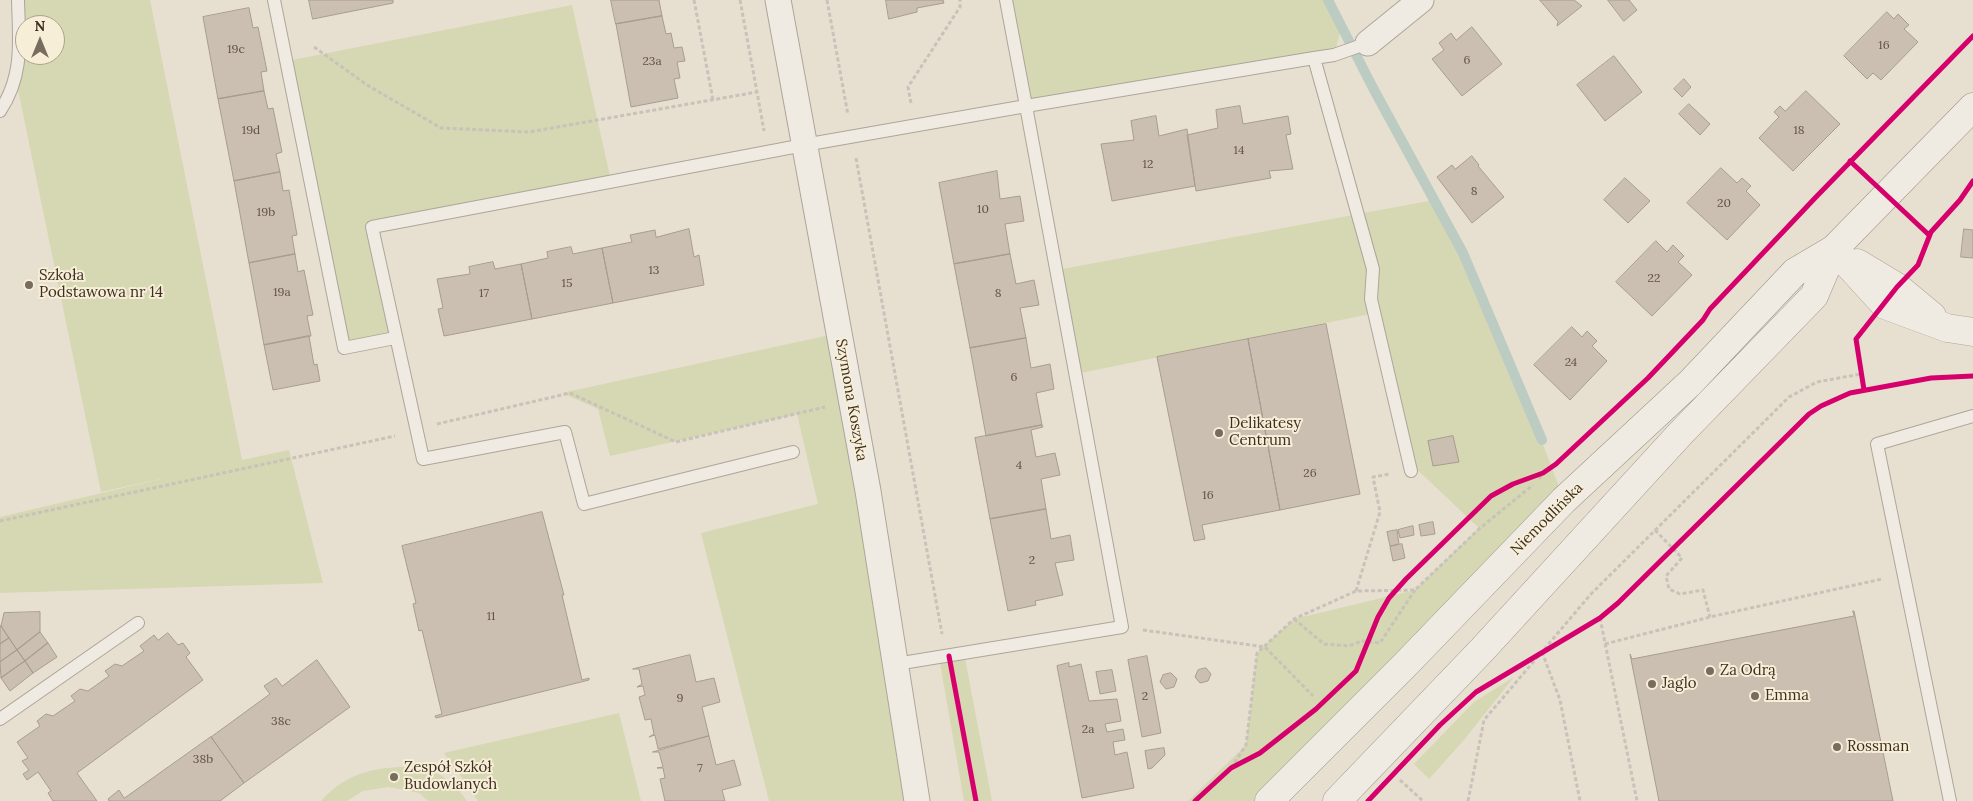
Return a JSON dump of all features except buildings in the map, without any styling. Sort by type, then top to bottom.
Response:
[{"type":"main road","name":"Niemodlińska","points":[[1268,801],[1406,664],[1558,507],[1690,383],[1795,272],[1834,249],[1973,107]]},
{"type":"main road","name":"Niemodlińska","points":[[1337,801],[1482,650],[1680,434],[1814,296],[1834,249]]},
{"type":"main road","points":[[1834,249],[1897,287],[1960,330]]},
{"type":"street","name":"Szymona Koszyka","points":[[778,0],[866,482],[917,801]]},
{"type":"street","points":[[1368,43],[1421,0]]},
{"type":"lane","points":[[0,111],[11,94],[16,80],[19,56],[18,0]]},
{"type":"lane","points":[[274,0],[344,348],[395,338]]},
{"type":"lane","points":[[896,664],[1122,626],[1006,0]]},
{"type":"lane","points":[[793,452],[584,504],[565,432],[423,458],[372,227],[804,145],[1314,58],[1368,43]]},
{"type":"lane","points":[[1314,58],[1373,269],[1371,299],[1410,471]]},
{"type":"lane","points":[[1950,801],[1877,444],[1973,416]]},
{"type":"lane","points":[[0,719],[138,623]]},
{"type":"path","points":[[694,0],[713,100]]},
{"type":"path","points":[[740,0],[769,152]]},
{"type":"path","points":[[827,0],[943,639],[949,656]]},
{"type":"path","points":[[915,126],[908,87],[960,7],[960,0]]},
{"type":"path","points":[[314,47],[367,85],[441,128],[530,132],[757,92]]},
{"type":"path","points":[[1468,801],[1484,720],[1591,594],[1789,397],[1817,382],[1861,374]]},
{"type":"path","points":[[1356,591],[1380,512],[1373,477],[1410,471]]},
{"type":"path","points":[[1294,619],[1324,644],[1349,646],[1362,641],[1380,643],[1415,590],[1479,529],[1537,482],[1543,473]]},
{"type":"path","points":[[1529,478],[1543,473]]},
{"type":"path","points":[[1655,530],[1682,558],[1666,576],[1669,589],[1680,594],[1703,590],[1710,616]]},
{"type":"path","points":[[1666,555],[1679,542]]},
{"type":"path","points":[[1605,644],[1710,616],[1903,574]]},
{"type":"path","points":[[1389,598],[1400,585]]},
{"type":"path","points":[[1231,768],[1246,745],[1257,653],[1294,619],[1356,591],[1415,590]]},
{"type":"path","points":[[1591,623],[1602,616],[1605,644],[1637,801]]},
{"type":"path","points":[[1122,626],[1265,646],[1313,696]]},
{"type":"path","points":[[1365,650],[1371,634]]},
{"type":"path","points":[[1525,662],[1558,642]]},
{"type":"path","points":[[1542,651],[1560,700],[1580,801]]},
{"type":"path","points":[[1231,768],[1246,761]]},
{"type":"path","points":[[1400,780],[1423,801]]},
{"type":"green space","points":[[18,0],[150,0],[242,460],[289,450],[323,583],[0,593],[0,517],[174,476],[101,492],[16,80],[16,65],[65,65],[65,15],[18,15]]},
{"type":"green space","points":[[1006,0],[1328,0],[1342,25],[1334,55],[1026,106]]},
{"type":"green space","points":[[572,5],[611,181],[372,227],[395,338],[344,348],[287,61]]},
{"type":"green space","points":[[1434,200],[1488,310],[1520,385],[1564,500],[1269,801],[1188,801],[1246,745],[1257,653],[1294,619],[1415,590],[1479,528],[1408,461],[1375,313],[1076,374],[1057,270]]},
{"type":"green space","points":[[839,333],[917,801],[769,801],[701,533],[818,504],[797,414],[610,456],[598,409],[562,393]]},
{"type":"green space","points":[[964,653],[992,801],[964,801],[939,657]]},
{"type":"green space","points":[[1514,677],[1464,740],[1429,779],[1414,764],[1474,702]]},
{"type":"green space","points":[[619,713],[641,801],[478,801],[444,753]]},
{"type":"green space","points":[[402,767],[423,769],[447,779],[467,801],[428,801],[419,793],[389,787],[363,791],[347,801],[321,801],[338,785],[357,775],[379,769]]},
{"type":"waterway","points":[[1328,0],[1373,88],[1463,253],[1542,440]]},
{"type":"cycle path","points":[[1195,801],[1231,768],[1260,753],[1316,709],[1356,671],[1378,617],[1389,598],[1406,579],[1491,496],[1513,484],[1543,473],[1556,464],[1648,378],[1816,197],[1973,36]]},
{"type":"cycle path","points":[[1850,161],[1929,235]]},
{"type":"cycle path","points":[[1864,390],[1856,339],[1897,287],[1918,265],[1931,232],[1960,200],[1973,181]]},
{"type":"cycle path","points":[[1368,801],[1440,725],[1476,692],[1600,618],[1618,603],[1809,414],[1821,406],[1850,393],[1931,378],[1973,376]]},
{"type":"cycle path","points":[[949,656],[976,801]]},
{"type":"place","name":"Szkoła Podstawowa nr 14","points":[[29,285]]},
{"type":"place","name":"Delikatesy Centrum","points":[[1219,433]]},
{"type":"place","name":"Za Odrą","points":[[1710,671]]},
{"type":"place","name":"Jaglo","points":[[1652,684]]},
{"type":"place","name":"Emma","points":[[1755,696]]},
{"type":"place","name":"Rossman","points":[[1837,747]]},
{"type":"place","name":"Zespół Szkół Budowlanych","points":[[394,777]]}]
